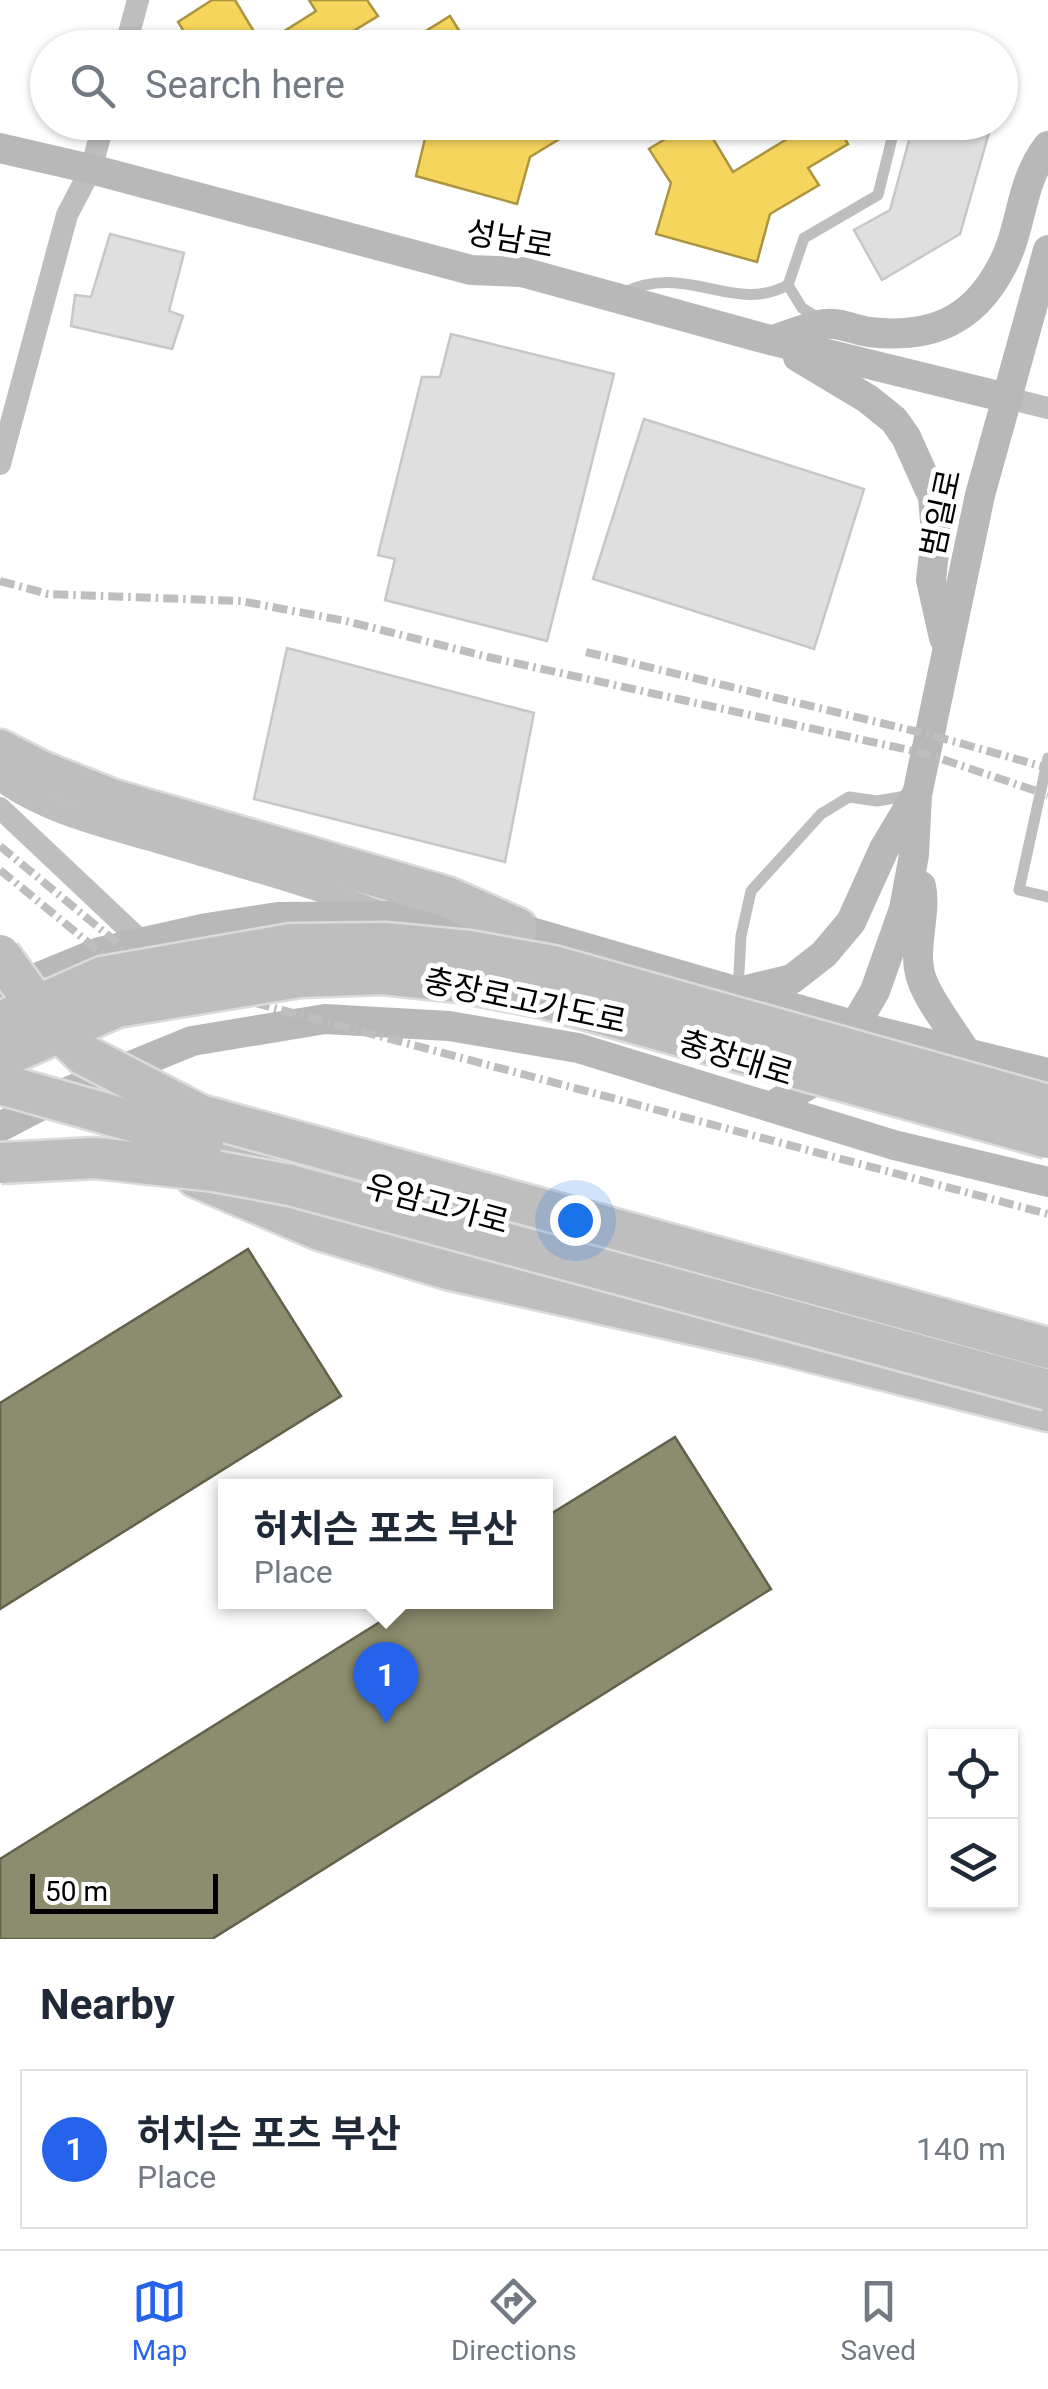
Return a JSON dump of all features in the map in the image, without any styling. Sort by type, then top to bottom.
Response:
[{"type":"highway","points":[[0,750],[111,799],[447,897],[517,928]]},
{"type":"highway","name":"충장로고가도로","points":[[0,1022],[102,977],[291,944],[384,943],[469,951],[553,966],[1048,1105]]},
{"type":"highway","points":[[0,955],[44,1016],[84,1055],[200,1116],[1048,1348]]},
{"type":"highway","name":"충장로고가도로","points":[[0,1058],[118,1007],[300,977],[382,974],[459,982],[544,998],[1048,1138]]},
{"type":"highway","name":"우암고가로","points":[[0,1084],[1048,1369]]},
{"type":"highway","points":[[0,1165],[55,1158],[113,1157],[202,1178],[320,1230],[447,1270],[777,1343],[1048,1411]]},
{"type":"highway","name":"우암고가로","points":[[0,1165],[94,1158],[214,1170],[290,1184],[1048,1390]]},
{"type":"main road","points":[[770,340],[827,324],[869,332],[916,334],[947,324],[974,306],[1004,263],[1032,166],[1048,146]]},
{"type":"main road","name":"성남로","points":[[0,148],[91,168],[471,270],[522,272],[770,340],[1007,398]]},
{"type":"main road","name":"범일로","points":[[917,795],[986,468],[1048,250]]},
{"type":"main road","points":[[770,340],[868,399],[894,420],[906,437],[933,496],[936,534],[932,580],[947,652]]},
{"type":"main road","points":[[774,1105],[810,1083],[837,1056],[880,978],[904,909],[914,854],[917,795]]},
{"type":"main road","points":[[738,992],[792,979],[824,954],[851,922],[884,849],[917,795]]},
{"type":"main road","points":[[914,854],[924,900],[921,978],[967,1054]]},
{"type":"main road","name":"충장대로","points":[[0,993],[72,960],[142,942],[278,917],[392,916],[517,928],[856,1026],[1048,1074]]},
{"type":"main road","name":"충장대로","points":[[0,1128],[65,1093],[192,1041],[326,1020],[449,1026],[578,1048],[894,1144],[1048,1182]]},
{"type":"main road","points":[[894,1144],[884,1100],[885,1081],[900,1048],[912,1040]]},
{"type":"street","points":[[130,30],[138,0]]},
{"type":"street","points":[[0,464],[66,216],[91,168],[99,140]]},
{"type":"street","points":[[1007,398],[1048,408]]},
{"type":"street","points":[[0,780],[20,794],[67,815],[335,895],[392,916]]},
{"type":"street","points":[[0,808],[142,942]]},
{"type":"lane","points":[[615,298],[640,285],[687,282],[748,296],[770,294],[788,285],[804,238],[878,195],[892,140]]},
{"type":"lane","points":[[788,285],[802,308],[827,324]]},
{"type":"lane","points":[[1048,758],[1019,890],[1048,897]]},
{"type":"lane","points":[[738,992],[740,936],[751,891],[821,814],[849,797],[877,800],[917,795]]},
{"type":"building: Homes","points":[[212,0],[235,0],[253,30],[183,30],[178,22]]},
{"type":"building: Homes","points":[[309,0],[367,0],[378,16],[355,30],[286,30],[316,11]]},
{"type":"building: Homes","points":[[450,16],[459,30],[427,30]]},
{"type":"building: Homes","points":[[425,140],[558,140],[530,157],[517,204],[416,176]]},
{"type":"building: Homes","points":[[664,140],[714,140],[733,172],[785,140],[846,140],[848,144],[808,168],[819,185],[770,214],[757,262],[656,234],[671,183],[649,149]]},
{"type":"building: Industry","points":[[248,1249],[341,1396],[0,1609],[0,1403]]},
{"type":"building: Industry","points":[[675,1437],[771,1589],[212,1939],[0,1939],[0,1859],[401,1609],[553,1609],[553,1513]]},
{"type":"building: Other","points":[[909,140],[987,140],[960,234],[882,280],[854,230],[890,210]]},
{"type":"building: Other","points":[[110,234],[184,253],[169,311],[183,316],[172,349],[71,326],[75,295],[91,297]]},
{"type":"building: Other","points":[[451,334],[614,374],[547,641],[385,600],[395,559],[378,555],[422,377],[440,377]]},
{"type":"building: Other","points":[[644,419],[864,489],[814,649],[593,579]]},
{"type":"building: Other","points":[[287,648],[534,713],[505,862],[254,799]]},
{"type":"railway","points":[[0,581],[48,594],[241,601],[346,621],[488,657],[927,754],[1048,795]]},
{"type":"railway","points":[[586,652],[931,735],[1048,768]]},
{"type":"railway","points":[[0,846],[122,947],[259,1004],[1048,1214]]},
{"type":"railway","points":[[0,870],[100,952],[135,968]]},
{"type":"place","name":"허치슨 포츠 부산","points":[[386,1724]]}]
